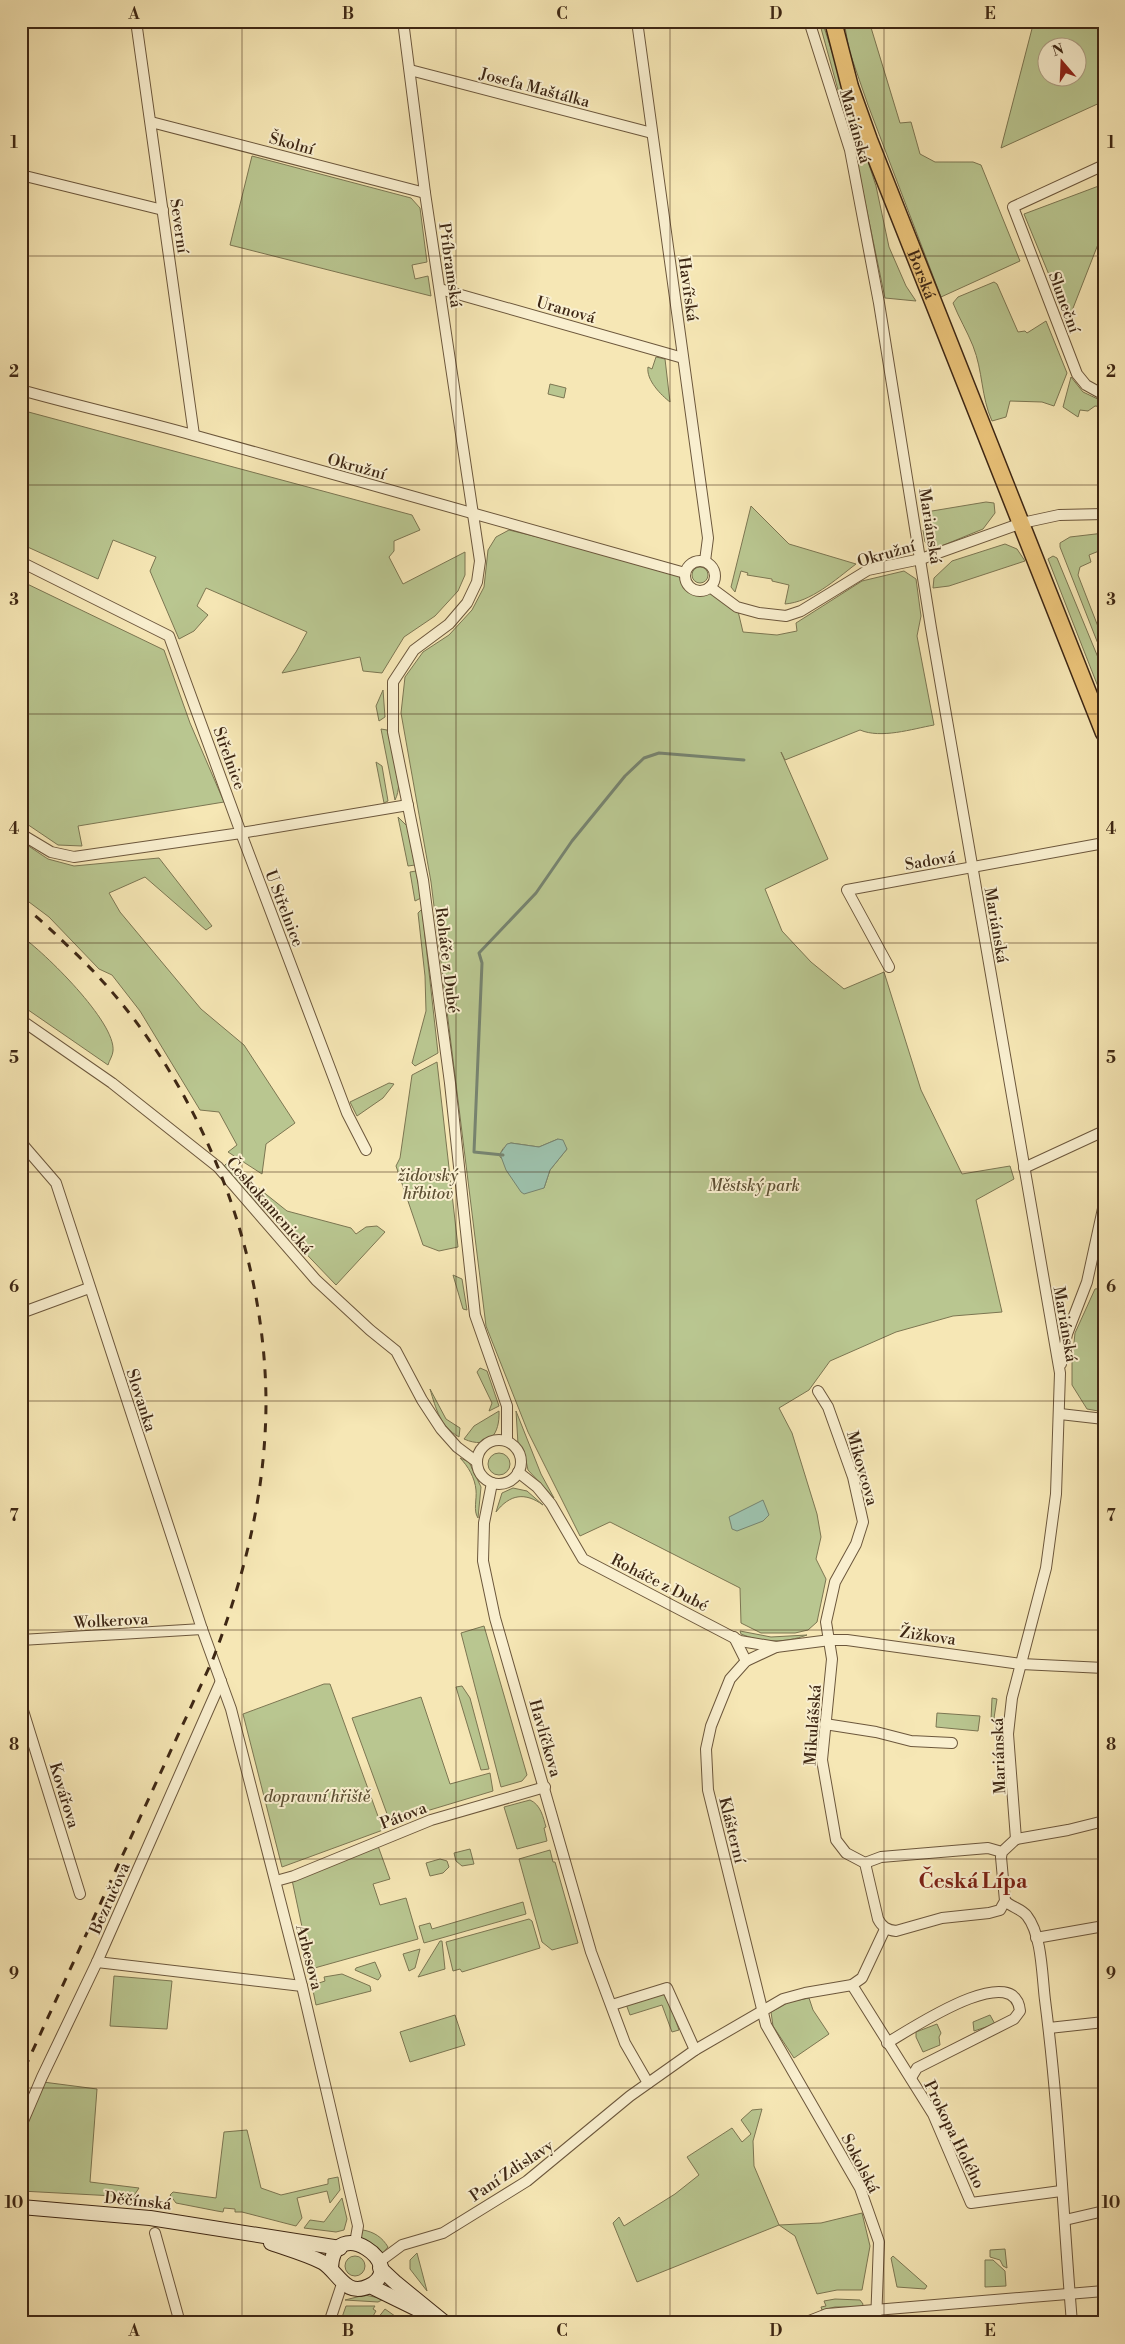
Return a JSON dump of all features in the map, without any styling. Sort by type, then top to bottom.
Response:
[{"type":"main road","name":"Borská","points":[[833,21],[850,86],[869,140],[1104,733]]},
{"type":"main road","name":"Děčínská","points":[[21,2207],[150,2218],[340,2248],[355,2244]]},
{"type":"main road","name":"Děčínská","points":[[250,2235],[313,2258],[332,2269],[342,2284]]},
{"type":"main road","points":[[355,2244],[369,2249],[396,2283],[444,2323]]},
{"type":"main road","points":[[332,2269],[333,2256],[340,2248]]},
{"type":"main road","points":[[370,2286],[378,2278],[380,2265]]},
{"type":"main road","points":[[342,2284],[355,2288],[370,2286],[444,2323]]},
{"type":"street","name":"Severní","points":[[136,21],[194,435]]},
{"type":"street","name":"Příbramská","points":[[404,21],[425,193],[472,512]]},
{"type":"street","name":"Havířská","points":[[637,21],[708,538],[706,561]]},
{"type":"street","name":"Mariánská","points":[[809,21],[850,150],[879,303],[972,868],[1060,1373],[1056,1494],[1046,1568],[1012,1698],[1008,1734],[1016,1839]]},
{"type":"street","name":"Josefa Maštálka","points":[[410,70],[652,133]]},
{"type":"street","name":"Školní","points":[[151,122],[425,193]]},
{"type":"street","name":"Sluneční","points":[[1104,165],[1013,208],[1077,374],[1086,385],[1104,394]]},
{"type":"street","points":[[21,175],[163,210]]},
{"type":"street","name":"Uranová","points":[[440,289],[683,358]]},
{"type":"street","name":"Okružní","points":[[21,390],[194,435],[262,456],[472,512],[684,573]]},
{"type":"street","name":"Roháče z Dubé","points":[[472,512],[479,546],[477,582],[467,603],[449,624],[414,650],[393,682],[393,732],[423,880],[450,1083],[475,1315],[507,1406],[507,1442]]},
{"type":"street","name":"Okružní","points":[[710,587],[737,608],[758,614],[786,616],[801,611],[868,570],[921,559],[1022,523],[1059,515],[1104,514]]},
{"type":"street","points":[[695,561],[706,561],[711,565],[715,576],[710,587],[701,591],[692,589],[686,582],[684,573],[686,568],[695,561]]},
{"type":"street","name":"Střelnice","points":[[21,562],[169,636],[241,833]]},
{"type":"street","points":[[21,834],[51,852],[74,858],[408,805]]},
{"type":"street","name":"U Střelnice","points":[[241,833],[347,1113],[366,1150]]},
{"type":"street","name":"Sadová","points":[[889,967],[847,890],[1104,843]]},
{"type":"street","name":"Českokamenická","points":[[21,1020],[112,1083],[218,1167],[316,1280],[370,1330],[396,1351],[422,1400],[441,1429],[457,1447],[476,1462]]},
{"type":"street","points":[[1024,1168],[1104,1131]]},
{"type":"street","name":"Slovanka","points":[[21,1137],[24,1146],[56,1183],[89,1288],[221,1681]]},
{"type":"street","points":[[1060,1373],[1067,1334],[1075,1307],[1087,1282],[1104,1204]]},
{"type":"street","points":[[21,1313],[89,1288]]},
{"type":"street","name":"Mikovcova","points":[[818,1392],[828,1407],[853,1477],[862,1522],[856,1544],[835,1582],[826,1622],[830,1640]]},
{"type":"street","points":[[1060,1414],[1104,1419]]},
{"type":"street","points":[[457,1447],[483,1447],[495,1440],[507,1442],[519,1454],[521,1462],[518,1472],[508,1482],[492,1483],[481,1475],[476,1462],[483,1447]]},
{"type":"street","name":"Roháče z Dubé","points":[[518,1472],[537,1487],[551,1504],[583,1559],[740,1641],[776,1647],[830,1640]]},
{"type":"street","name":"Havlíčkova","points":[[492,1483],[484,1523],[483,1561],[495,1618],[590,1952],[625,2043],[648,2083]]},
{"type":"street","name":"Wolkerova","points":[[21,1640],[202,1629]]},
{"type":"street","points":[[734,1637],[746,1661]]},
{"type":"street","name":"Žižkova","points":[[830,1640],[878,1643],[1021,1664],[1104,1668]]},
{"type":"street","name":"Mikulášská","points":[[830,1640],[832,1659],[822,1760],[836,1840],[846,1852],[865,1863]]},
{"type":"street","name":"Klášterní","points":[[776,1647],[746,1661],[730,1679],[711,1726],[706,1749],[708,1790],[762,2012],[776,2041]]},
{"type":"street","name":"Arbesova","points":[[221,1681],[231,1709],[302,1986],[358,2226],[355,2244]]},
{"type":"street","name":"Bezručova","points":[[21,2126],[42,2077],[97,1962],[221,1681]]},
{"type":"street","name":"Kovářova","points":[[21,1704],[80,1894]]},
{"type":"street","points":[[825,1724],[876,1732],[911,1741],[952,1743]]},
{"type":"street","name":"Pátova","points":[[276,1881],[294,1876],[431,1820],[544,1787]]},
{"type":"street","points":[[1002,1852],[988,1848],[881,1857],[865,1863],[878,1919],[885,1928],[896,1931],[942,1918],[1000,1910],[1005,1900],[1000,1862],[1002,1852],[1016,1839],[1068,1830],[1104,1821]]},
{"type":"street","points":[[1005,1900],[1026,1914],[1036,1938],[1050,2028],[1057,2102],[1061,2191],[1065,2220],[1072,2323]]},
{"type":"street","points":[[1036,1938],[1104,1926]]},
{"type":"street","points":[[885,1928],[862,1978],[852,1985],[877,2028],[887,2043],[911,2078],[917,2068],[1014,2019],[1020,2010],[1019,2002],[1008,1993],[997,1992],[974,1995],[887,2043]]},
{"type":"street","points":[[97,1962],[302,1986]]},
{"type":"street","name":"Paní Zdislavy","points":[[380,2265],[402,2246],[443,2233],[527,2181],[648,2083],[695,2050],[784,1999],[805,1993],[852,1985]]},
{"type":"street","points":[[610,2001],[667,1988],[695,2050]]},
{"type":"street","points":[[1050,2028],[1104,2022]]},
{"type":"street","name":"Sokolská","points":[[776,2041],[860,2188],[878,2242],[876,2323]]},
{"type":"street","name":"Prokopa Holého","points":[[911,2078],[933,2114],[971,2203],[1061,2191]]},
{"type":"street","points":[[1065,2220],[1104,2211]]},
{"type":"street","points":[[155,2233],[180,2323]]},
{"type":"street","points":[[329,2323],[342,2284]]},
{"type":"street","points":[[804,2323],[827,2314],[1104,2291]]},
{"type":"green space","points":[[819,21],[822,21],[876,186],[889,247],[906,286],[916,301],[885,298],[853,144]]},
{"type":"green space","points":[[844,21],[869,21],[900,123],[911,122],[920,154],[935,162],[973,162],[981,165],[1020,261],[941,297],[868,105],[849,50]]},
{"type":"green space","points":[[1034,21],[1104,21],[1104,101],[1001,148]]},
{"type":"green space","points":[[252,156],[411,198],[420,208],[427,262],[412,265],[415,279],[428,276],[431,296],[230,245]]},
{"type":"green space","points":[[1104,184],[1104,229],[1068,321],[1024,214]]},
{"type":"green space","points":[[994,282],[997,284],[1018,332],[1025,331],[1027,333],[1046,321],[1067,373],[1054,406],[1042,402],[1010,401],[1006,417],[992,421],[988,412],[976,355],[953,303],[958,297]]},
{"type":"green space","points":[[656,357],[665,359],[670,402],[649,377],[648,367],[652,369]]},
{"type":"green space","points":[[1071,377],[1083,392],[1104,402],[1104,407],[1095,406],[1088,411],[1080,410],[1078,417],[1063,407]]},
{"type":"green space","points":[[550,384],[566,388],[564,398],[548,394]]},
{"type":"green space","points":[[21,410],[412,515],[420,530],[394,541],[394,551],[389,557],[403,584],[465,552],[465,575],[458,591],[435,616],[404,637],[382,673],[363,671],[360,657],[282,673],[307,632],[206,588],[197,606],[208,615],[194,631],[179,639],[150,571],[156,557],[113,540],[98,579],[21,544]]},
{"type":"green space","points":[[986,502],[994,503],[995,513],[983,529],[939,547],[931,546],[925,542],[923,530],[928,529],[926,512]]},
{"type":"green space","points":[[751,506],[789,544],[856,564],[813,595],[795,602],[785,604],[789,585],[772,581],[772,579],[747,575],[748,573],[741,571],[735,592],[731,587]]},
{"type":"green space","name":"Městský park","points":[[509,530],[685,573],[687,582],[693,588],[705,589],[710,587],[737,607],[743,632],[777,635],[797,631],[796,623],[862,581],[904,571],[916,579],[921,616],[917,636],[934,725],[906,731],[877,734],[860,730],[785,760],[781,752],[828,859],[765,889],[782,931],[811,962],[844,989],[884,972],[921,1090],[962,1174],[1010,1166],[1014,1179],[976,1200],[1002,1312],[953,1316],[896,1332],[830,1361],[809,1390],[779,1408],[792,1433],[817,1514],[821,1537],[816,1559],[826,1579],[817,1622],[808,1630],[795,1633],[761,1633],[741,1623],[740,1588],[610,1522],[580,1536],[528,1432],[486,1326],[431,882],[401,713],[405,677],[423,652],[449,635],[472,610],[484,587],[488,550],[496,537]],"holes":[[[558,1139],[567,1149],[550,1170],[544,1188],[500,1157],[503,1148],[511,1143],[539,1147]]]},
{"type":"green space","points":[[1104,533],[1104,549],[1089,555],[1091,562],[1080,567],[1078,575],[1104,642],[1104,659],[1060,543],[1070,537]]},
{"type":"green space","points":[[1005,544],[1017,549],[1025,561],[949,586],[933,588],[934,578],[952,561]]},
{"type":"green space","points":[[1053,556],[1057,558],[1104,672],[1104,702],[1048,559]]},
{"type":"green space","points":[[700,567],[706,569],[708,575],[706,581],[700,583],[694,581],[692,575],[694,569]]},
{"type":"green space","points":[[21,581],[164,650],[190,723],[224,802],[78,826],[82,846],[58,845],[21,820]]},
{"type":"green space","points":[[383,690],[385,717],[379,721],[376,706]]},
{"type":"green space","points":[[381,729],[387,730],[397,765],[399,784],[395,800]]},
{"type":"green space","points":[[376,762],[382,766],[388,801],[384,803]]},
{"type":"green space","points":[[398,817],[407,826],[415,865],[408,866]]},
{"type":"green space","points":[[21,841],[48,859],[74,866],[159,858],[212,926],[206,930],[145,877],[109,893],[120,912],[201,1009],[244,1045],[295,1123],[266,1144],[262,1174],[228,1152],[237,1145],[219,1112],[200,1110],[140,1011],[112,975],[99,969],[49,917],[21,896]]},
{"type":"green space","points":[[416,871],[421,898],[415,901],[410,872]]},
{"type":"green space","points":[[422,909],[438,1053],[415,1066],[412,1063],[426,1011],[425,976],[418,913]]},
{"type":"green space","points":[[21,936],[61,972],[91,1006],[103,1023],[111,1038],[113,1051],[108,1065],[21,1005],[21,998],[27,984],[21,976]]},
{"type":"green space","name":"židovský hřbitov","points":[[437,1062],[458,1247],[439,1251],[423,1245],[396,1166],[400,1158],[412,1075]]},
{"type":"green space","points":[[389,1083],[394,1084],[383,1098],[357,1116],[350,1102]]},
{"type":"green space","points":[[227,1163],[287,1211],[351,1228],[356,1234],[366,1227],[377,1226],[385,1232],[336,1285],[223,1167]]},
{"type":"green space","points":[[453,1275],[462,1279],[467,1310],[463,1309]]},
{"type":"green space","points":[[1104,1288],[1104,1412],[1087,1409],[1072,1385],[1072,1361],[1075,1333],[1095,1289]]},
{"type":"green space","points":[[480,1368],[487,1371],[499,1406],[489,1411],[492,1403],[477,1372]]},
{"type":"green space","points":[[430,1389],[446,1419],[460,1428],[459,1437],[447,1428],[443,1422]]},
{"type":"green space","points":[[499,1411],[497,1427],[491,1438],[480,1442],[464,1439],[474,1426]]},
{"type":"green space","points":[[516,1411],[541,1474],[554,1498],[528,1470],[525,1456],[518,1444]]},
{"type":"green space","points":[[499,1453],[507,1456],[510,1464],[507,1472],[499,1475],[491,1472],[488,1464],[491,1456]]},
{"type":"green space","points":[[460,1458],[469,1462],[481,1487],[478,1518],[473,1477]]},
{"type":"green space","points":[[513,1488],[527,1491],[543,1505],[530,1498],[518,1497],[507,1501],[496,1512],[502,1493]]},
{"type":"green space","points":[[484,1626],[527,1775],[522,1781],[501,1787],[461,1633]]},
{"type":"green space","points":[[740,1631],[771,1637],[807,1635],[774,1641],[749,1637],[741,1634]]},
{"type":"green space","name":"dopravní hřiště","points":[[324,1684],[330,1684],[383,1830],[282,1867],[243,1714]]},
{"type":"green space","points":[[462,1686],[470,1698],[489,1769],[481,1770],[456,1687]]},
{"type":"green space","points":[[421,1697],[450,1784],[490,1773],[493,1791],[390,1822],[352,1718]]},
{"type":"green space","points":[[992,1698],[997,1699],[994,1718],[1002,1721],[1001,1728],[991,1720]]},
{"type":"green space","points":[[937,1713],[980,1716],[978,1731],[936,1727]]},
{"type":"green space","points":[[530,1800],[537,1805],[541,1812],[546,1827],[544,1828],[547,1841],[517,1849],[504,1807]]},
{"type":"green space","points":[[378,1846],[390,1879],[373,1884],[380,1905],[406,1898],[418,1939],[311,1969],[292,1880]]},
{"type":"green space","points":[[470,1849],[474,1864],[462,1866],[456,1861],[454,1853]]},
{"type":"green space","points":[[550,1850],[578,1943],[552,1950],[542,1942],[519,1859]]},
{"type":"green space","points":[[440,1859],[447,1861],[449,1867],[443,1873],[430,1876],[426,1863]]},
{"type":"green space","points":[[523,1902],[526,1914],[424,1943],[419,1926],[430,1923],[432,1929]]},
{"type":"green space","points":[[529,1919],[532,1921],[540,1948],[462,1972],[460,1969],[453,1971],[446,1942]]},
{"type":"green space","points":[[440,1941],[442,1941],[445,1969],[418,1977]]},
{"type":"green space","points":[[420,1949],[415,1968],[409,1971],[403,1954]]},
{"type":"green space","points":[[375,1962],[381,1976],[378,1980],[355,1970],[356,1968]]},
{"type":"green space","points":[[342,1974],[370,1986],[371,1991],[316,2005],[311,1981],[317,1979],[319,1983],[325,1981],[324,1977]]},
{"type":"green space","points":[[114,1976],[172,1981],[167,2029],[110,2026]]},
{"type":"green space","points":[[666,1993],[679,2030],[672,2032],[662,2005],[630,2015],[626,2004]]},
{"type":"green space","points":[[809,1998],[813,2010],[829,2034],[794,2058],[773,2026],[771,2012],[789,2002]]},
{"type":"green space","points":[[455,2015],[465,2045],[410,2062],[400,2032]]},
{"type":"green space","points":[[990,2015],[995,2024],[974,2031],[973,2022]]},
{"type":"green space","points":[[937,2024],[941,2033],[939,2037],[940,2045],[923,2052],[916,2037],[916,2032]]},
{"type":"green space","points":[[43,2082],[97,2089],[90,2182],[139,2188],[133,2197],[21,2191],[21,2139]]},
{"type":"green space","points":[[762,2109],[753,2141],[754,2166],[779,2225],[637,2282],[613,2223],[619,2217],[624,2226],[675,2194],[699,2175],[687,2157],[732,2128],[742,2142],[751,2134],[741,2120],[752,2110]]},
{"type":"green space","points":[[247,2130],[261,2188],[281,2195],[328,2184],[328,2179],[338,2177],[340,2190],[330,2203],[327,2191],[297,2198],[302,2218],[296,2226],[242,2212],[235,2212],[235,2209],[224,2208],[223,2212],[176,2203],[170,2195],[173,2192],[216,2198],[224,2132]]},
{"type":"green space","points":[[342,2198],[347,2219],[344,2230],[336,2232],[304,2228],[310,2220],[324,2222]]},
{"type":"green space","points":[[862,2213],[870,2246],[862,2290],[837,2290],[817,2294],[795,2236],[779,2225],[821,2223]]},
{"type":"green space","points":[[363,2230],[371,2232],[386,2243],[388,2247],[382,2254],[375,2246],[360,2239]]},
{"type":"green space","points":[[1005,2249],[1007,2268],[1003,2266],[1000,2260],[990,2257],[990,2250]]},
{"type":"green space","points":[[417,2253],[427,2291],[410,2269],[410,2260]]},
{"type":"green space","points":[[355,2256],[362,2259],[365,2266],[362,2273],[355,2276],[348,2273],[345,2266],[348,2259]]},
{"type":"green space","points":[[893,2256],[927,2286],[925,2289],[897,2287],[891,2258]]},
{"type":"green space","points":[[985,2260],[993,2260],[1005,2271],[1006,2286],[985,2287]]},
{"type":"green space","points":[[365,2295],[384,2299],[378,2302],[345,2300]]},
{"type":"green space","points":[[835,2299],[860,2300],[863,2304],[862,2307],[835,2307],[822,2310],[821,2307],[826,2306],[824,2301]]},
{"type":"green space","points":[[346,2306],[375,2306],[373,2309],[376,2311],[369,2323],[340,2323]]},
{"type":"green space","points":[[385,2309],[402,2321],[404,2323],[374,2323]]},
{"type":"shaded area","points":[[558,1139],[563,1140],[567,1149],[550,1170],[544,1188],[524,1194],[506,1170],[500,1154],[507,1144],[539,1147]]},
{"type":"shaded area","points":[[763,1500],[769,1515],[763,1521],[737,1531],[732,1529],[729,1517]]},
{"type":"waterway","points":[[503,1155],[474,1152],[482,963],[479,953],[536,893],[572,841],[625,776],[644,758],[659,753],[744,760]]},
{"type":"railway","points":[[21,905],[72,950],[114,995],[152,1045],[185,1099],[213,1156],[236,1216],[252,1277],[262,1339],[266,1401],[262,1467],[252,1532],[235,1596],[213,1659],[21,2076]]},
{"type":"district","name":"Česká Lípa","points":[[973,1881]]}]
